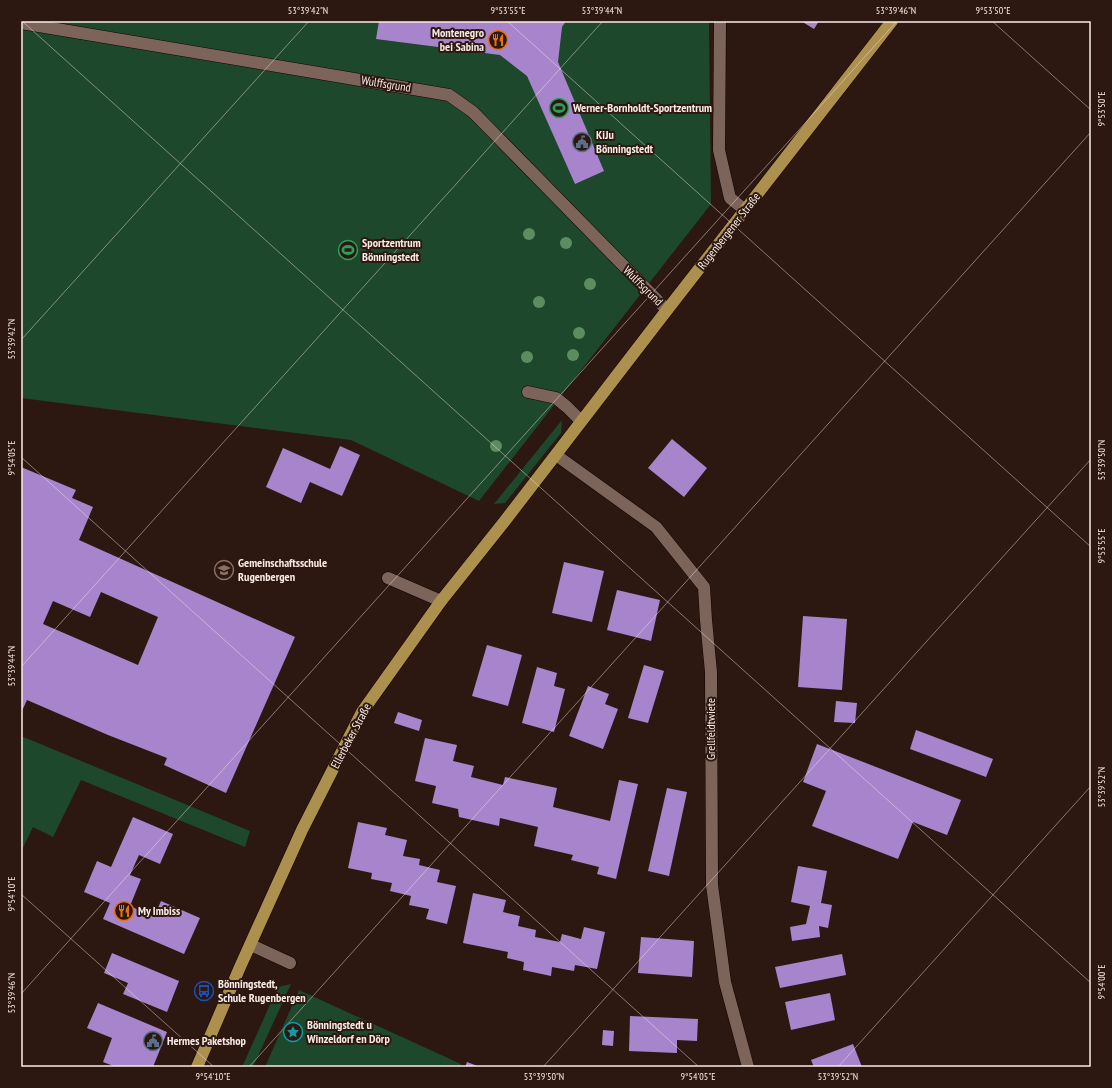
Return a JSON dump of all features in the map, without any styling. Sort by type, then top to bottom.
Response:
[{"type":"main road","name":"Rugenbergener Straße","points":[[566,442],[892,21]]},
{"type":"main road","name":"Ellerbeker Straße","points":[[197,1067],[302,830],[362,712],[441,601],[566,442]]},
{"type":"street","points":[[720,21],[719,150],[730,198],[745,210]]},
{"type":"street","name":"Wulffsgrund","points":[[21,23],[449,95],[473,112],[667,310]]},
{"type":"street","points":[[528,392],[556,398],[581,421]]},
{"type":"street","name":"Grellfeldtwiete","points":[[556,455],[656,527],[704,587],[711,672],[712,885],[725,982],[748,1067]]},
{"type":"street","points":[[388,578],[441,601]]},
{"type":"street","points":[[250,945],[290,963]]},
{"type":"green space","name":"Sportzentrum Bönningstedt","points":[[21,21],[709,21],[711,204],[479,501],[351,440],[21,398]]},
{"type":"green space","points":[[562,420],[561,433],[505,503],[494,504]]},
{"type":"green space","points":[[21,736],[250,831],[245,847],[81,780],[53,837],[33,827],[21,852]]},
{"type":"green space","points":[[291,984],[253,1067],[242,1067],[278,987]]},
{"type":"green space","points":[[299,990],[461,1064],[459,1067],[265,1067]]},
{"type":"building","name":"Werner-Bornholdt-Sportzentrum","points":[[379,21],[566,21],[562,27],[558,62],[604,171],[575,184],[527,76],[500,55],[376,39]]},
{"type":"building","points":[[801,21],[819,21],[814,29]]},
{"type":"building","points":[[672,439],[707,468],[684,497],[648,468]]},
{"type":"building","points":[[340,446],[360,455],[342,496],[310,482],[301,503],[266,487],[283,448],[330,469]]},
{"type":"building","points":[[21,467],[76,490],[72,498],[93,507],[79,540],[295,637],[226,793],[164,765],[167,758],[108,735],[27,700],[21,713]],"holes":[[[101,592],[158,617],[138,665],[43,624],[53,601],[90,617]]]},
{"type":"building","points":[[564,562],[604,571],[592,622],[552,613]]},
{"type":"building","points":[[617,590],[660,600],[651,641],[607,630]]},
{"type":"building","points":[[803,616],[847,619],[842,690],[798,687]]},
{"type":"building","points":[[487,645],[522,655],[508,706],[472,696]]},
{"type":"building","points":[[644,665],[664,671],[648,723],[628,718]]},
{"type":"building","points":[[537,667],[557,673],[554,686],[565,689],[554,732],[522,723]]},
{"type":"building","points":[[588,686],[609,694],[605,704],[618,709],[603,749],[569,736]]},
{"type":"building","points":[[836,701],[857,703],[855,723],[834,722]]},
{"type":"building","points":[[398,712],[422,720],[419,731],[394,723]]},
{"type":"building","points":[[916,730],[993,759],[986,777],[910,749]]},
{"type":"building","points":[[425,738],[457,745],[453,761],[474,766],[471,777],[503,785],[505,777],[557,788],[553,807],[610,821],[619,780],[638,784],[616,879],[597,874],[599,867],[571,860],[573,855],[534,846],[538,827],[500,818],[499,826],[459,817],[458,809],[432,803],[436,786],[415,781]]},
{"type":"building","points":[[817,744],[961,800],[947,835],[913,822],[898,859],[812,826],[826,791],[803,782]]},
{"type":"building","points":[[667,788],[687,792],[669,876],[648,871]]},
{"type":"building","name":"My Imbiss","points":[[133,817],[173,834],[160,864],[139,855],[130,875],[141,879],[130,906],[154,917],[161,901],[200,918],[184,954],[103,919],[110,903],[84,892],[97,861],[111,867]]},
{"type":"building","points":[[358,822],[387,828],[385,835],[407,840],[403,856],[420,859],[419,865],[440,870],[437,882],[456,886],[447,924],[426,919],[429,909],[409,905],[411,896],[390,891],[392,883],[371,879],[372,873],[348,868]]},
{"type":"building","points":[[798,866],[827,871],[821,903],[832,905],[828,928],[819,926],[820,937],[792,941],[790,927],[806,924],[810,906],[791,902]]},
{"type":"building","points":[[473,893],[506,900],[503,912],[520,916],[518,926],[536,930],[535,937],[560,942],[562,934],[581,939],[584,927],[605,932],[597,969],[575,965],[574,971],[552,967],[551,976],[523,970],[524,962],[507,958],[508,952],[463,943]]},
{"type":"building","points":[[641,937],[694,941],[692,977],[638,973]]},
{"type":"building","points":[[112,953],[179,981],[167,1012],[123,994],[128,983],[104,973]]},
{"type":"building","points":[[842,954],[846,975],[780,988],[775,967]]},
{"type":"building","points":[[830,993],[835,1020],[791,1030],[785,1002]]},
{"type":"building","points":[[98,1003],[167,1032],[153,1067],[116,1067],[103,1062],[112,1038],[87,1028]]},
{"type":"building","points":[[630,1016],[698,1019],[697,1041],[677,1040],[677,1053],[629,1051]]},
{"type":"building","points":[[603,1030],[614,1031],[613,1046],[602,1045]]},
{"type":"building","points":[[853,1044],[862,1067],[814,1067],[811,1060]]},
{"type":"building","points":[[467,1062],[480,1067],[465,1067]]},
{"type":"place","name":"Montenegro bei Sabina","points":[[498,40]]},
{"type":"place","name":"Werner-Bornholdt-Sportzentrum","points":[[559,108]]},
{"type":"place","name":"KiJu Bönningstedt","points":[[582,142]]},
{"type":"place","name":"Sportzentrum Bönningstedt","points":[[348,250]]},
{"type":"place","name":"Gemeinschaftsschule Rugenbergen","points":[[224,570]]},
{"type":"place","name":"My Imbiss","points":[[124,911]]},
{"type":"place","name":"Bönningstedt, Schule Rugenbergen","points":[[204,991]]},
{"type":"place","name":"Bönningstedt u Winzeldorf en Dörp","points":[[293,1032]]},
{"type":"place","name":"Hermes Paketshop","points":[[153,1041]]}]
